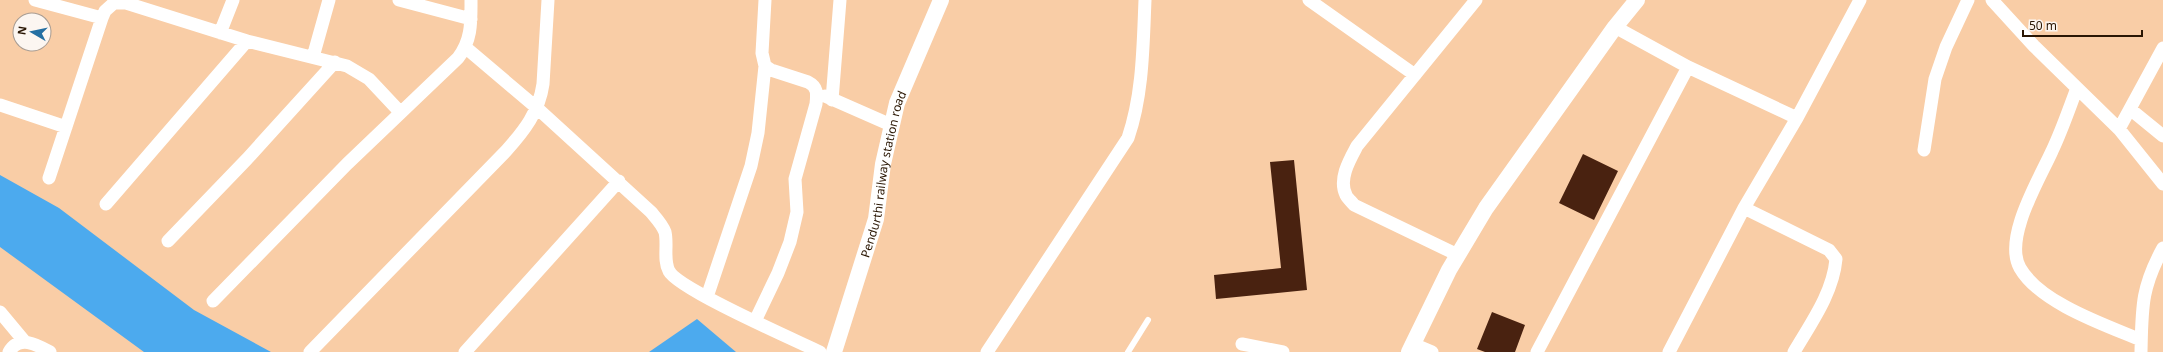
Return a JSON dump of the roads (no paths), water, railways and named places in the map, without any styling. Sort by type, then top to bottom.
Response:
[{"type":"street","points":[[35,0],[102,18]]},
{"type":"street","points":[[220,33],[233,0]]},
{"type":"street","points":[[313,57],[329,0]]},
{"type":"street","points":[[399,0],[471,19]]},
{"type":"street","points":[[213,301],[400,112],[458,58],[465,48],[470,34],[471,0]]},
{"type":"street","points":[[310,352],[506,151],[531,121],[537,108],[543,84],[548,0]]},
{"type":"street","points":[[707,297],[751,166],[758,133],[765,66],[762,53],[765,0]]},
{"type":"street","points":[[832,100],[840,0]]},
{"type":"street","name":"Pendurthi railway station road","points":[[834,352],[876,219],[883,164],[891,125],[906,80],[941,0]]},
{"type":"street","points":[[987,352],[1128,138],[1136,114],[1140,86],[1145,0]]},
{"type":"street","points":[[1309,0],[1415,75]]},
{"type":"street","points":[[1458,255],[1354,205],[1346,195],[1344,174],[1357,146],[1476,0]]},
{"type":"street","points":[[1432,352],[1411,348],[1458,255],[1486,208],[1615,27],[1637,0]]},
{"type":"street","points":[[1669,352],[1744,208],[1797,118],[1860,0]]},
{"type":"street","points":[[1924,150],[1935,79],[1946,48],[1968,0]]},
{"type":"street","points":[[1992,0],[2034,46],[2119,129],[2163,184]]},
{"type":"street","points":[[49,178],[102,18],[110,5],[120,2],[248,41],[347,66],[369,79],[400,112]]},
{"type":"street","points":[[1615,27],[1688,67],[1797,118]]},
{"type":"street","points":[[106,204],[248,41]]},
{"type":"street","points":[[465,48],[537,108],[619,181],[651,212],[665,231],[667,263],[672,274],[682,284],[820,352]]},
{"type":"street","points":[[2119,129],[2163,48]]},
{"type":"street","points":[[168,241],[247,159],[335,62]]},
{"type":"street","points":[[765,66],[771,70],[813,84],[818,93],[891,125]]},
{"type":"street","points":[[1538,352],[1688,67]]},
{"type":"street","points":[[2077,88],[2052,151],[2027,202],[2019,227],[2016,252],[2019,266],[2028,279],[2067,308],[2141,346],[2142,300],[2148,279],[2163,248]]},
{"type":"street","points":[[755,321],[778,273],[791,236],[797,207],[794,193],[794,179],[818,93]]},
{"type":"street","points":[[0,105],[66,126]]},
{"type":"street","points":[[2130,109],[2163,136]]},
{"type":"street","points":[[465,352],[619,181]]},
{"type":"street","points":[[1744,208],[1829,250],[1836,259],[1835,274],[1829,290],[1794,352]]},
{"type":"street","points":[[0,312],[25,342],[50,352]]},
{"type":"street","points":[[9,352],[15,344],[25,342]]},
{"type":"street","points":[[1242,344],[1283,352]]},
{"type":"lane","points":[[1128,352],[1148,320]]},
{"type":"water","points":[[0,175],[59,208],[194,310],[271,352],[144,352],[0,247]]},
{"type":"water","points":[[697,319],[736,352],[649,352]]}]
